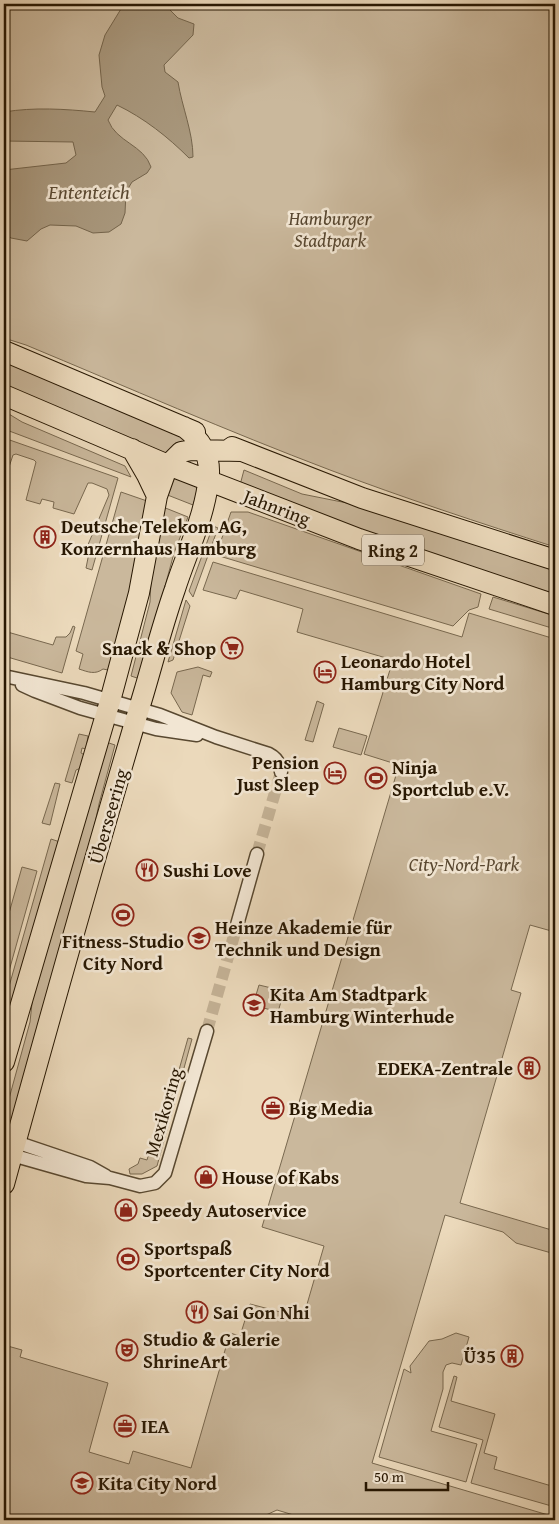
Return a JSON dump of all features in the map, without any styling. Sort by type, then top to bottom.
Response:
[{"type":"main road","name":"Jahnring","points":[[4,351],[242,451],[362,498],[555,560]]},
{"type":"main road","name":"Jahnring","points":[[4,395],[168,465],[359,539],[555,605]]},
{"type":"main road","points":[[184,427],[192,433],[205,450]]},
{"type":"main road","points":[[132,449],[156,496]]},
{"type":"main road","points":[[168,465],[181,452],[192,450],[242,451]]},
{"type":"main road","name":"Überseering","points":[[4,1184],[174,589],[202,513],[209,465],[205,450]]},
{"type":"main road","name":"Überseering","points":[[4,1062],[108,708],[139,593],[156,496],[168,465]]},
{"type":"main road","points":[[202,513],[233,490]]},
{"type":"street","points":[[5,676],[84,693],[108,708],[137,716],[163,730],[216,737],[257,750],[275,757],[281,772]]},
{"type":"street","points":[[237,925],[257,854]]},
{"type":"street","name":"Mexikoring","points":[[14,1149],[90,1167],[110,1178],[145,1186],[155,1183],[163,1176],[206,1031]]},
{"type":"green space","name":"Hamburger Stadtpark","points":[[4,4],[555,4],[555,547],[442,510],[330,470],[26,345],[4,338]]},
{"type":"green space","points":[[4,359],[183,437],[185,441],[167,455],[4,386]]},
{"type":"green space","points":[[4,411],[22,422],[125,466],[131,477],[4,429]]},
{"type":"green space","points":[[4,438],[118,478],[92,570],[86,568],[90,548],[87,547],[109,495],[107,489],[88,483],[74,514],[53,508],[54,502],[42,499],[40,504],[26,500],[36,462],[16,454],[13,455],[4,482]]},
{"type":"green space","points":[[244,470],[302,494],[372,508],[555,568],[555,596],[351,527],[240,485]]},
{"type":"green space","points":[[170,475],[199,486],[193,505],[165,494]]},
{"type":"green space","points":[[121,492],[147,501],[136,568],[108,670],[88,672],[79,669],[83,654],[76,651]]},
{"type":"green space","points":[[163,507],[188,517],[174,553],[140,679],[131,676],[150,602],[151,581]]},
{"type":"green space","points":[[231,512],[248,512],[481,594],[478,607],[469,610],[453,626],[216,555]]},
{"type":"green space","points":[[213,526],[218,528],[193,597],[189,591]]},
{"type":"green space","name":"City-Nord-Park","points":[[213,562],[462,637],[469,613],[555,639],[555,932],[530,925],[511,990],[521,993],[460,1203],[555,1231],[555,1254],[516,1243],[503,1232],[445,1215],[372,1463],[555,1517],[555,1520],[310,1520],[277,1510],[255,1520],[4,1520],[4,1345],[22,1350],[20,1357],[108,1383],[89,1452],[129,1464],[133,1451],[191,1468],[230,1333],[240,1336],[250,1304],[303,1318],[324,1246],[262,1227],[399,765],[364,754],[393,660],[297,632],[303,609],[240,590],[236,599],[203,590]]},
{"type":"green space","points":[[493,597],[555,616],[555,629],[489,609]]},
{"type":"green space","points":[[186,600],[190,606],[173,660],[168,662]]},
{"type":"green space","points":[[73,626],[75,627],[62,673],[4,656],[4,631],[53,645],[56,637],[66,637]]},
{"type":"green space","points":[[198,667],[212,672],[210,677],[203,675],[192,715],[182,712],[171,693],[177,672]]},
{"type":"green space","points":[[317,701],[324,704],[313,742],[305,740]]},
{"type":"green space","points":[[339,728],[367,736],[361,755],[333,747]]},
{"type":"green space","points":[[79,734],[88,736],[86,749],[82,748],[81,753],[85,755],[81,768],[76,770],[72,783],[65,781]]},
{"type":"green space","points":[[106,742],[115,745],[91,842],[11,1127],[5,1133],[4,1117],[30,1022],[33,994]]},
{"type":"green space","points":[[55,783],[60,784],[50,825],[42,823]]},
{"type":"green space","points":[[51,839],[60,842],[4,1036],[4,1004]]},
{"type":"green space","points":[[22,867],[37,871],[4,989],[4,931]]},
{"type":"green space","points":[[259,985],[284,991],[278,1012],[253,1005]]},
{"type":"green space","points":[[188,1038],[192,1039],[157,1166],[142,1174],[130,1174],[129,1169],[138,1164],[140,1158],[147,1160],[149,1153],[155,1155]]},
{"type":"green space","points":[[456,1333],[469,1337],[461,1365],[452,1363],[446,1365],[443,1372],[443,1389],[431,1431],[477,1444],[466,1482],[379,1457],[404,1369],[411,1373],[410,1366],[429,1341],[442,1339]]},
{"type":"green space","points":[[454,1376],[457,1377],[451,1401],[495,1414],[484,1453],[497,1457],[494,1469],[555,1487],[555,1507],[471,1483],[483,1440],[439,1427]]},
{"type":"water","name":"Ententeich","points":[[124,4],[164,4],[178,18],[194,24],[193,35],[164,65],[165,72],[178,82],[193,148],[193,157],[189,158],[155,128],[117,105],[108,120],[117,134],[142,153],[151,167],[147,173],[132,182],[126,192],[125,213],[121,224],[109,232],[93,233],[76,226],[50,225],[41,229],[27,241],[11,238],[4,233],[4,170],[66,163],[76,155],[73,142],[4,141],[4,112],[50,109],[95,112],[105,96],[102,87],[99,55],[105,35]]},
{"type":"tunnel","points":[[257,854],[281,772]]},
{"type":"tunnel","points":[[207,1031],[237,925]]},
{"type":"place","name":"Deutsche Telekom AG, Konzernhaus Hamburg","points":[[45,537]]},
{"type":"place","name":"Snack & Shop","points":[[232,648]]},
{"type":"place","name":"Leonardo Hotel Hamburg City Nord","points":[[325,672]]},
{"type":"place","name":"Pension Just Sleep","points":[[335,773]]},
{"type":"place","name":"Ninja Sportclub e.V.","points":[[376,778]]},
{"type":"place","name":"Sushi Love","points":[[147,870]]},
{"type":"place","name":"Fitness-Studio City Nord","points":[[123,915]]},
{"type":"place","name":"Heinze Akademie für Technik und Design","points":[[199,938]]},
{"type":"place","name":"Kita Am Stadtpark Hamburg Winterhude","points":[[254,1005]]},
{"type":"place","name":"EDEKA-Zentrale","points":[[529,1068]]},
{"type":"place","name":"Big Media","points":[[273,1108]]},
{"type":"place","name":"House of Kabs","points":[[206,1177]]},
{"type":"place","name":"Speedy Autoservice","points":[[126,1210]]},
{"type":"place","name":"Sportspaß Sportcenter City Nord","points":[[128,1259]]},
{"type":"place","name":"Sai Gon Nhi","points":[[197,1312]]},
{"type":"place","name":"Studio & Galerie ShrineArt","points":[[127,1350]]},
{"type":"place","name":"Ü35","points":[[512,1356]]},
{"type":"place","name":"IEA","points":[[125,1426]]},
{"type":"place","name":"Kita City Nord","points":[[82,1483]]}]
